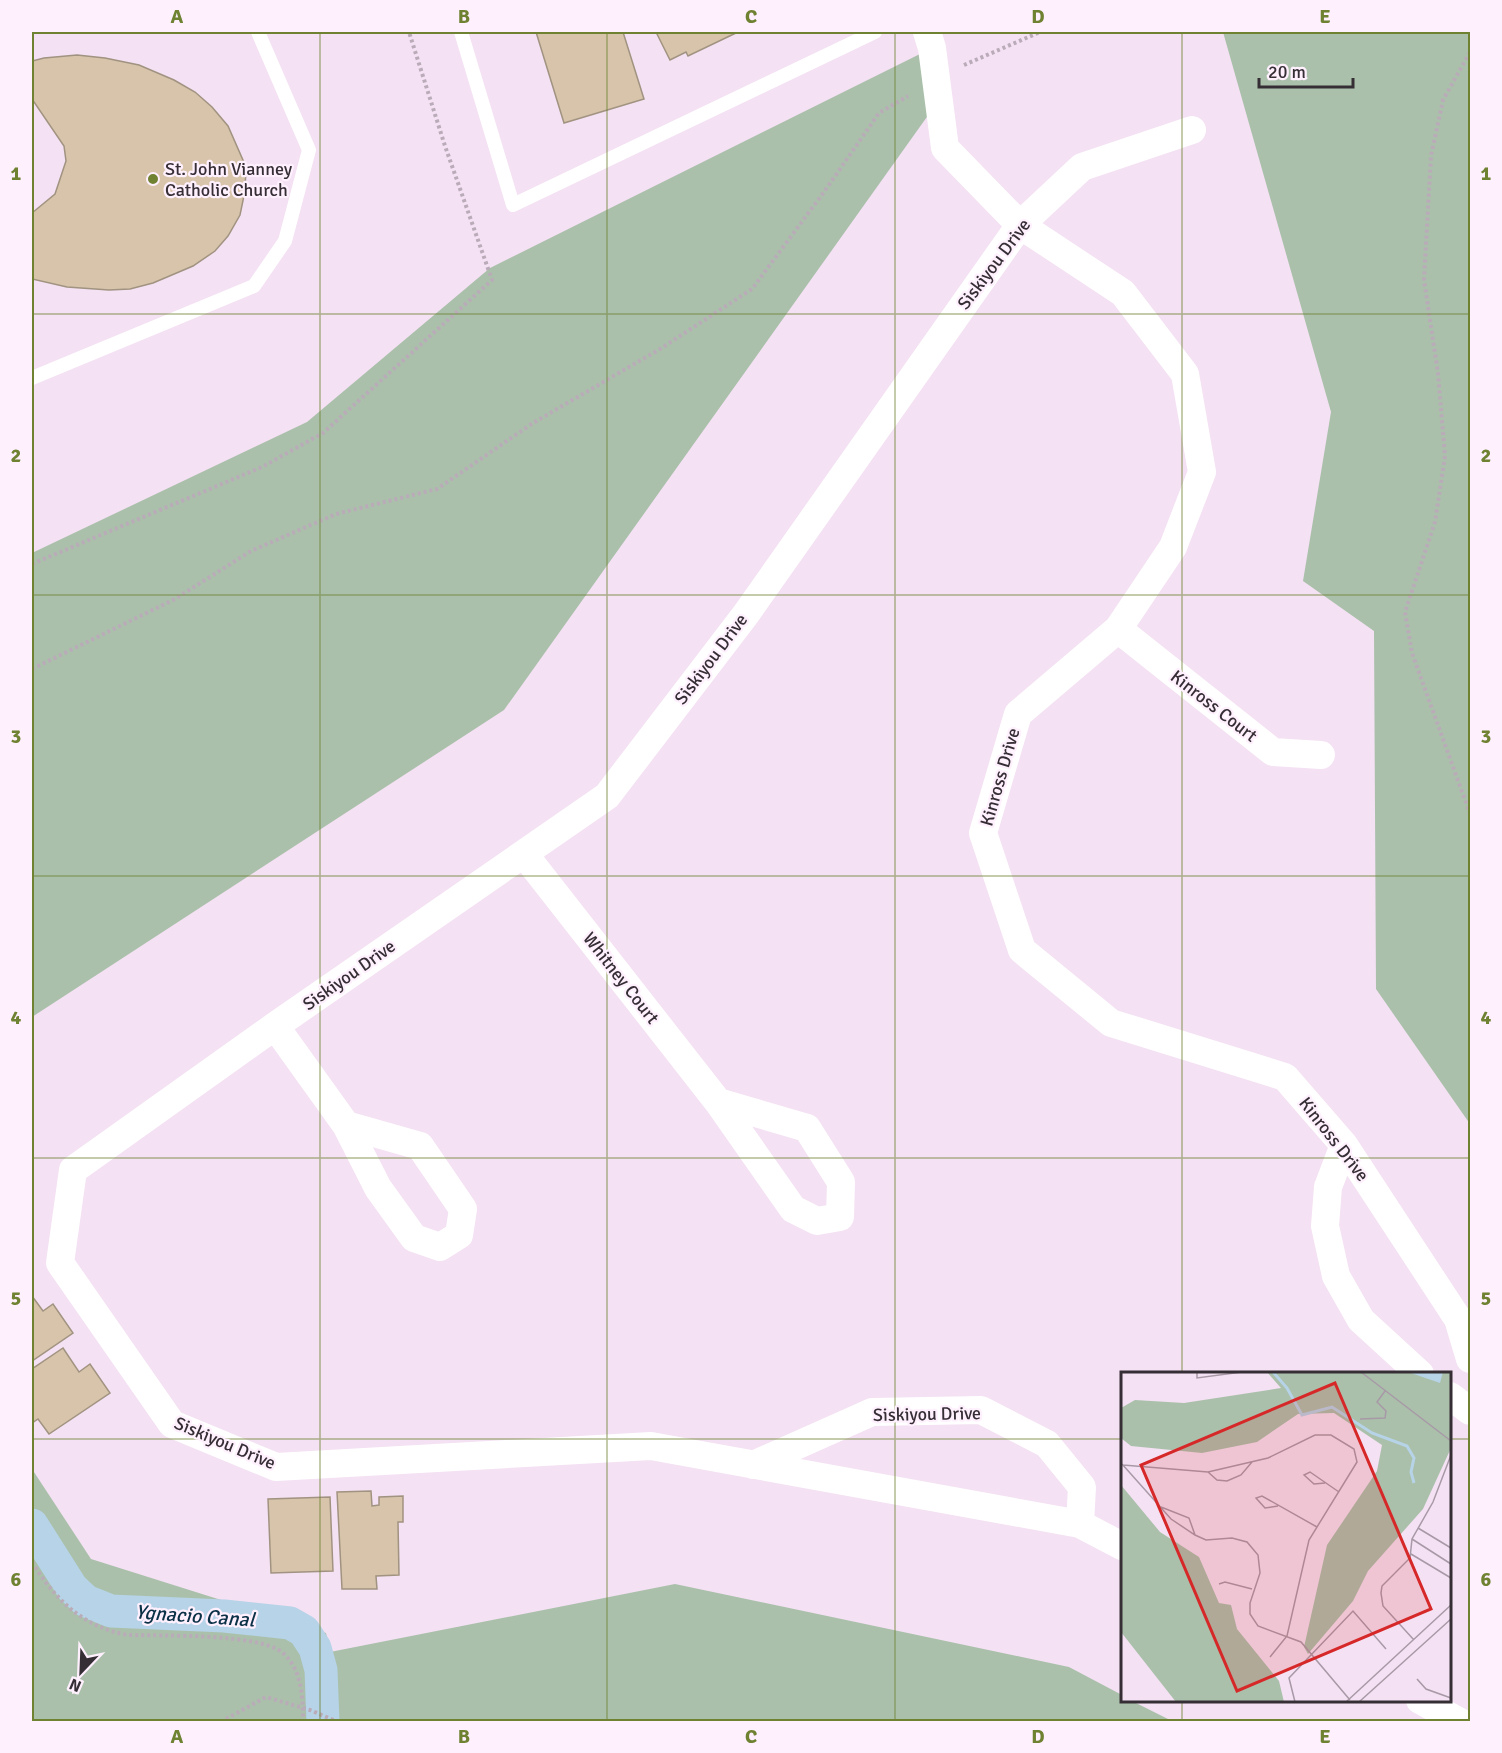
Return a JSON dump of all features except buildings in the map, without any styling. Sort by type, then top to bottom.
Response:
[{"type":"street","name":"Kinross Drive","points":[[927,32],[932,48],[945,148],[1020,225],[1123,293],[1185,374],[1202,472],[1173,547],[1118,629],[1018,714],[983,834],[1022,950],[1111,1023],[1285,1077],[1344,1145],[1458,1319],[1470,1359]]},
{"type":"street","name":"Siskiyou Drive","points":[[1121,1545],[1080,1524],[651,1446],[276,1467],[172,1424],[60,1263],[73,1170],[607,795],[746,614],[1020,225],[1082,167],[1192,130]]},
{"type":"street","name":"Kinross Court","points":[[1118,629],[1273,752],[1321,755]]},
{"type":"street","name":"Whitney Court","points":[[524,854],[718,1102],[793,1209],[817,1221],[840,1217],[841,1182],[807,1128],[718,1102]]},
{"type":"street","points":[[275,1026],[346,1125],[378,1188],[414,1239],[440,1247],[459,1235],[463,1209],[420,1146],[346,1125]]},
{"type":"street","points":[[1344,1145],[1328,1187],[1325,1226],[1336,1276],[1361,1320],[1418,1372]]},
{"type":"street","points":[[1451,1398],[1470,1412]]},
{"type":"street","name":"Siskiyou Drive","points":[[753,1465],[872,1412],[981,1410],[1047,1444],[1082,1487],[1080,1524]]},
{"type":"street","points":[[1422,1702],[1460,1722]]},
{"type":"lane","points":[[32,378],[254,286],[285,242],[309,150],[258,32]]},
{"type":"lane","points":[[461,32],[513,205],[875,32]]},
{"type":"path","points":[[32,564],[262,467],[323,434],[492,280],[445,146],[409,32]]},
{"type":"path","points":[[32,669],[175,599],[251,551],[336,514],[437,489],[533,423],[660,349],[752,289],[879,113],[936,78],[1040,32]]},
{"type":"path","points":[[1470,52],[1443,100],[1431,156],[1424,280],[1438,373],[1445,456],[1435,522],[1405,612],[1412,653],[1470,814]]},
{"type":"path","points":[[32,1562],[49,1588],[67,1607],[83,1618],[114,1633],[231,1639],[261,1642],[274,1647],[287,1657],[301,1684],[303,1722]]},
{"type":"path","points":[[226,1719],[266,1697],[338,1721]]},
{"type":"green space","points":[[1223,32],[1470,32],[1470,1124],[1376,989],[1374,631],[1303,581],[1331,412]]},
{"type":"green space","points":[[932,48],[939,100],[504,710],[32,1017],[32,553],[307,422],[490,268]]},
{"type":"green space","points":[[32,1469],[91,1559],[326,1633],[330,1652],[675,1584],[1069,1667],[1121,1694],[1121,1702],[1134,1702],[1172,1721],[32,1721]]},
{"type":"waterway","name":"Ygnacio Canal","points":[[32,1525],[72,1588],[86,1601],[111,1611],[224,1616],[290,1623],[304,1631],[315,1648],[321,1670],[323,1722]]},
{"type":"place","name":"St. John Vianney Catholic Church","points":[[153,179]]}]
